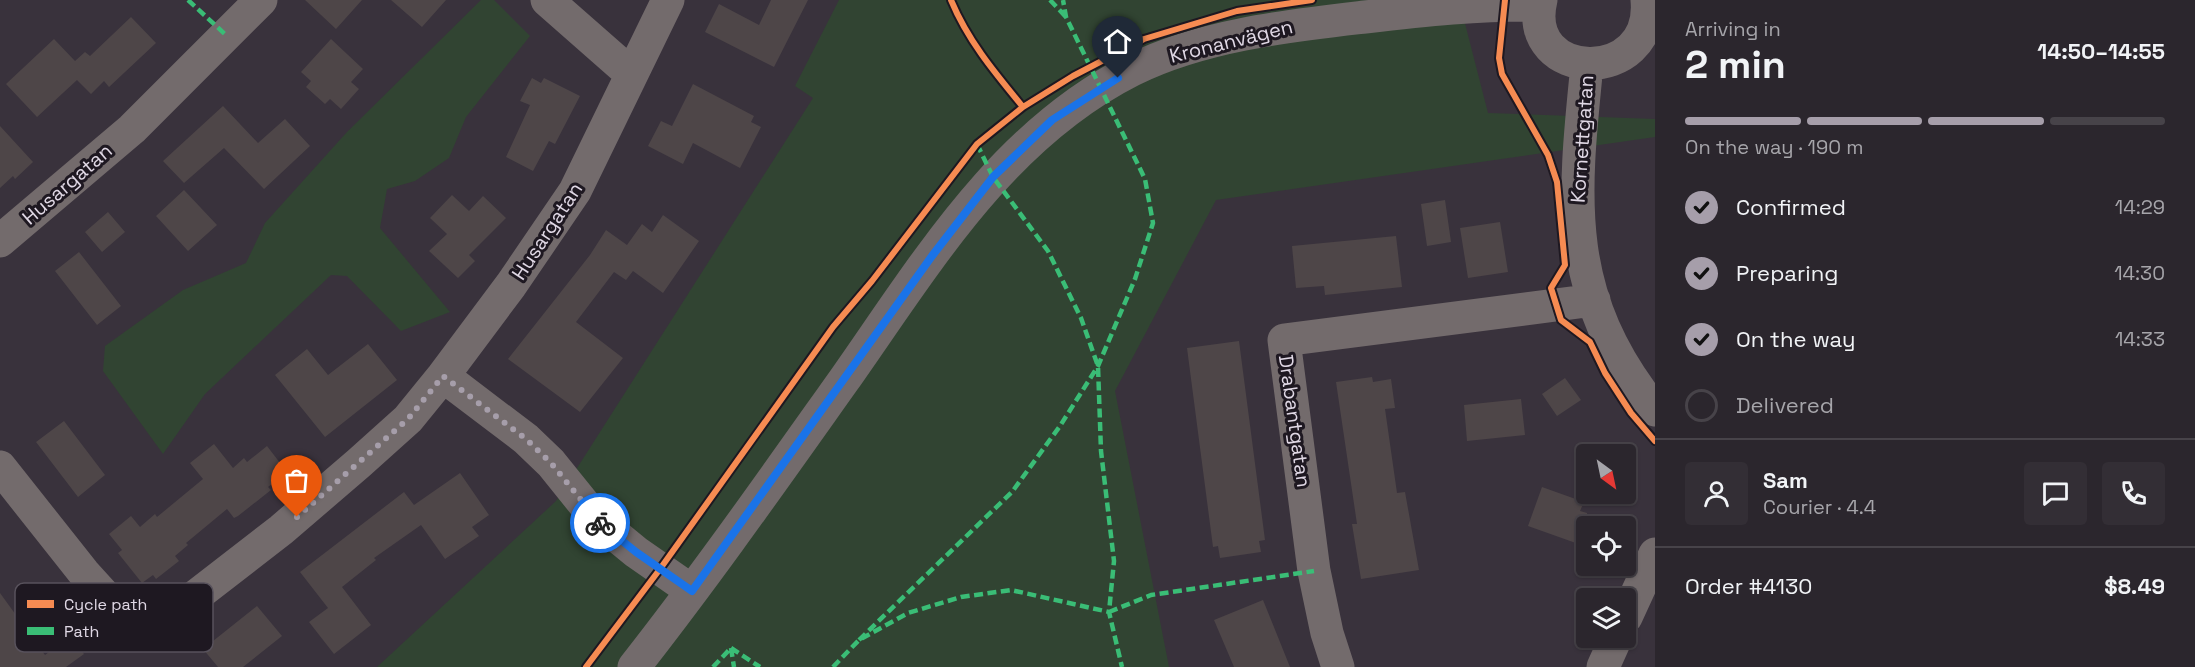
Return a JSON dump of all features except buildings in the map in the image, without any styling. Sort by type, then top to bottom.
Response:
[{"type":"street","name":"Husargatan","points":[[0,241],[132,129],[261,0]]},
{"type":"street","points":[[547,0],[630,73]]},
{"type":"street","name":"Husargatan","points":[[212,583],[281,530],[408,419],[443,376],[559,217],[604,132],[630,73],[668,0]]},
{"type":"street","points":[[1540,2],[1542,27],[1554,48],[1563,56],[1587,65],[1599,65],[1622,57],[1640,40],[1650,13]]},
{"type":"street","name":"Kronanvägen","points":[[634,667],[692,591],[950,231],[998,172],[1052,120],[1132,70],[1180,50],[1221,40],[1303,24],[1455,7],[1540,2]]},
{"type":"street","name":"Kornettgatan","points":[[1587,65],[1576,163],[1577,224],[1594,300],[1622,363],[1655,410]]},
{"type":"street","name":"Drabantgatan","points":[[1338,667],[1327,633],[1314,571],[1284,340],[1594,300]]},
{"type":"street","points":[[443,376],[526,439],[551,463],[597,520],[636,552],[692,591]]},
{"type":"street","name":"Husargatan","points":[[0,466],[93,583]]},
{"type":"street","points":[[1636,595],[1655,554]]},
{"type":"street","points":[[1602,667],[1611,648]]},
{"type":"green space","points":[[481,0],[494,0],[530,36],[466,117],[449,158],[415,181],[387,189],[380,228],[450,312],[401,331],[347,276],[331,275],[205,394],[163,454],[103,371],[105,346],[183,290],[246,263],[265,223],[347,132]]},
{"type":"green space","points":[[839,0],[1459,0],[1488,113],[1655,119],[1655,137],[1216,200],[1115,391],[1169,667],[377,667],[556,501],[813,98],[795,86]]},
{"type":"marked path","points":[[188,0],[227,36]]},
{"type":"marked path","points":[[1050,0],[1066,17]]},
{"type":"marked path","points":[[859,640],[1012,492],[1060,426],[1098,366],[1135,279],[1153,223],[1145,179],[1066,17],[1063,0]]},
{"type":"marked path","points":[[977,144],[993,177],[1048,251],[1081,318],[1098,366],[1101,451],[1114,561],[1109,612]]},
{"type":"marked path","points":[[1109,612],[1151,595],[1314,571]]},
{"type":"marked path","points":[[833,667],[859,640],[908,613],[961,597],[1011,590],[1109,612],[1122,667]]},
{"type":"marked path","points":[[731,648],[760,667]]},
{"type":"marked path","points":[[731,648],[734,667]]},
{"type":"marked path","points":[[713,667],[731,648]]},
{"type":"cycle path","points":[[951,0],[974,43],[1023,107]]},
{"type":"cycle path","points":[[586,667],[660,569],[833,327],[872,281],[977,144],[1023,107],[1073,76],[1144,39],[1237,11],[1312,0]]},
{"type":"cycle path","points":[[1505,0],[1499,58],[1502,74],[1548,155],[1557,182],[1565,265],[1551,288],[1561,320],[1590,342],[1605,373],[1631,413],[1655,441]]},
{"type":"way so far","points":[[297,517],[408,419],[443,376],[526,439],[551,463],[600,523]]},
{"type":"route","points":[[600,523],[636,552],[692,591],[738,530],[950,231],[993,177],[1052,120],[1118,78]]}]
